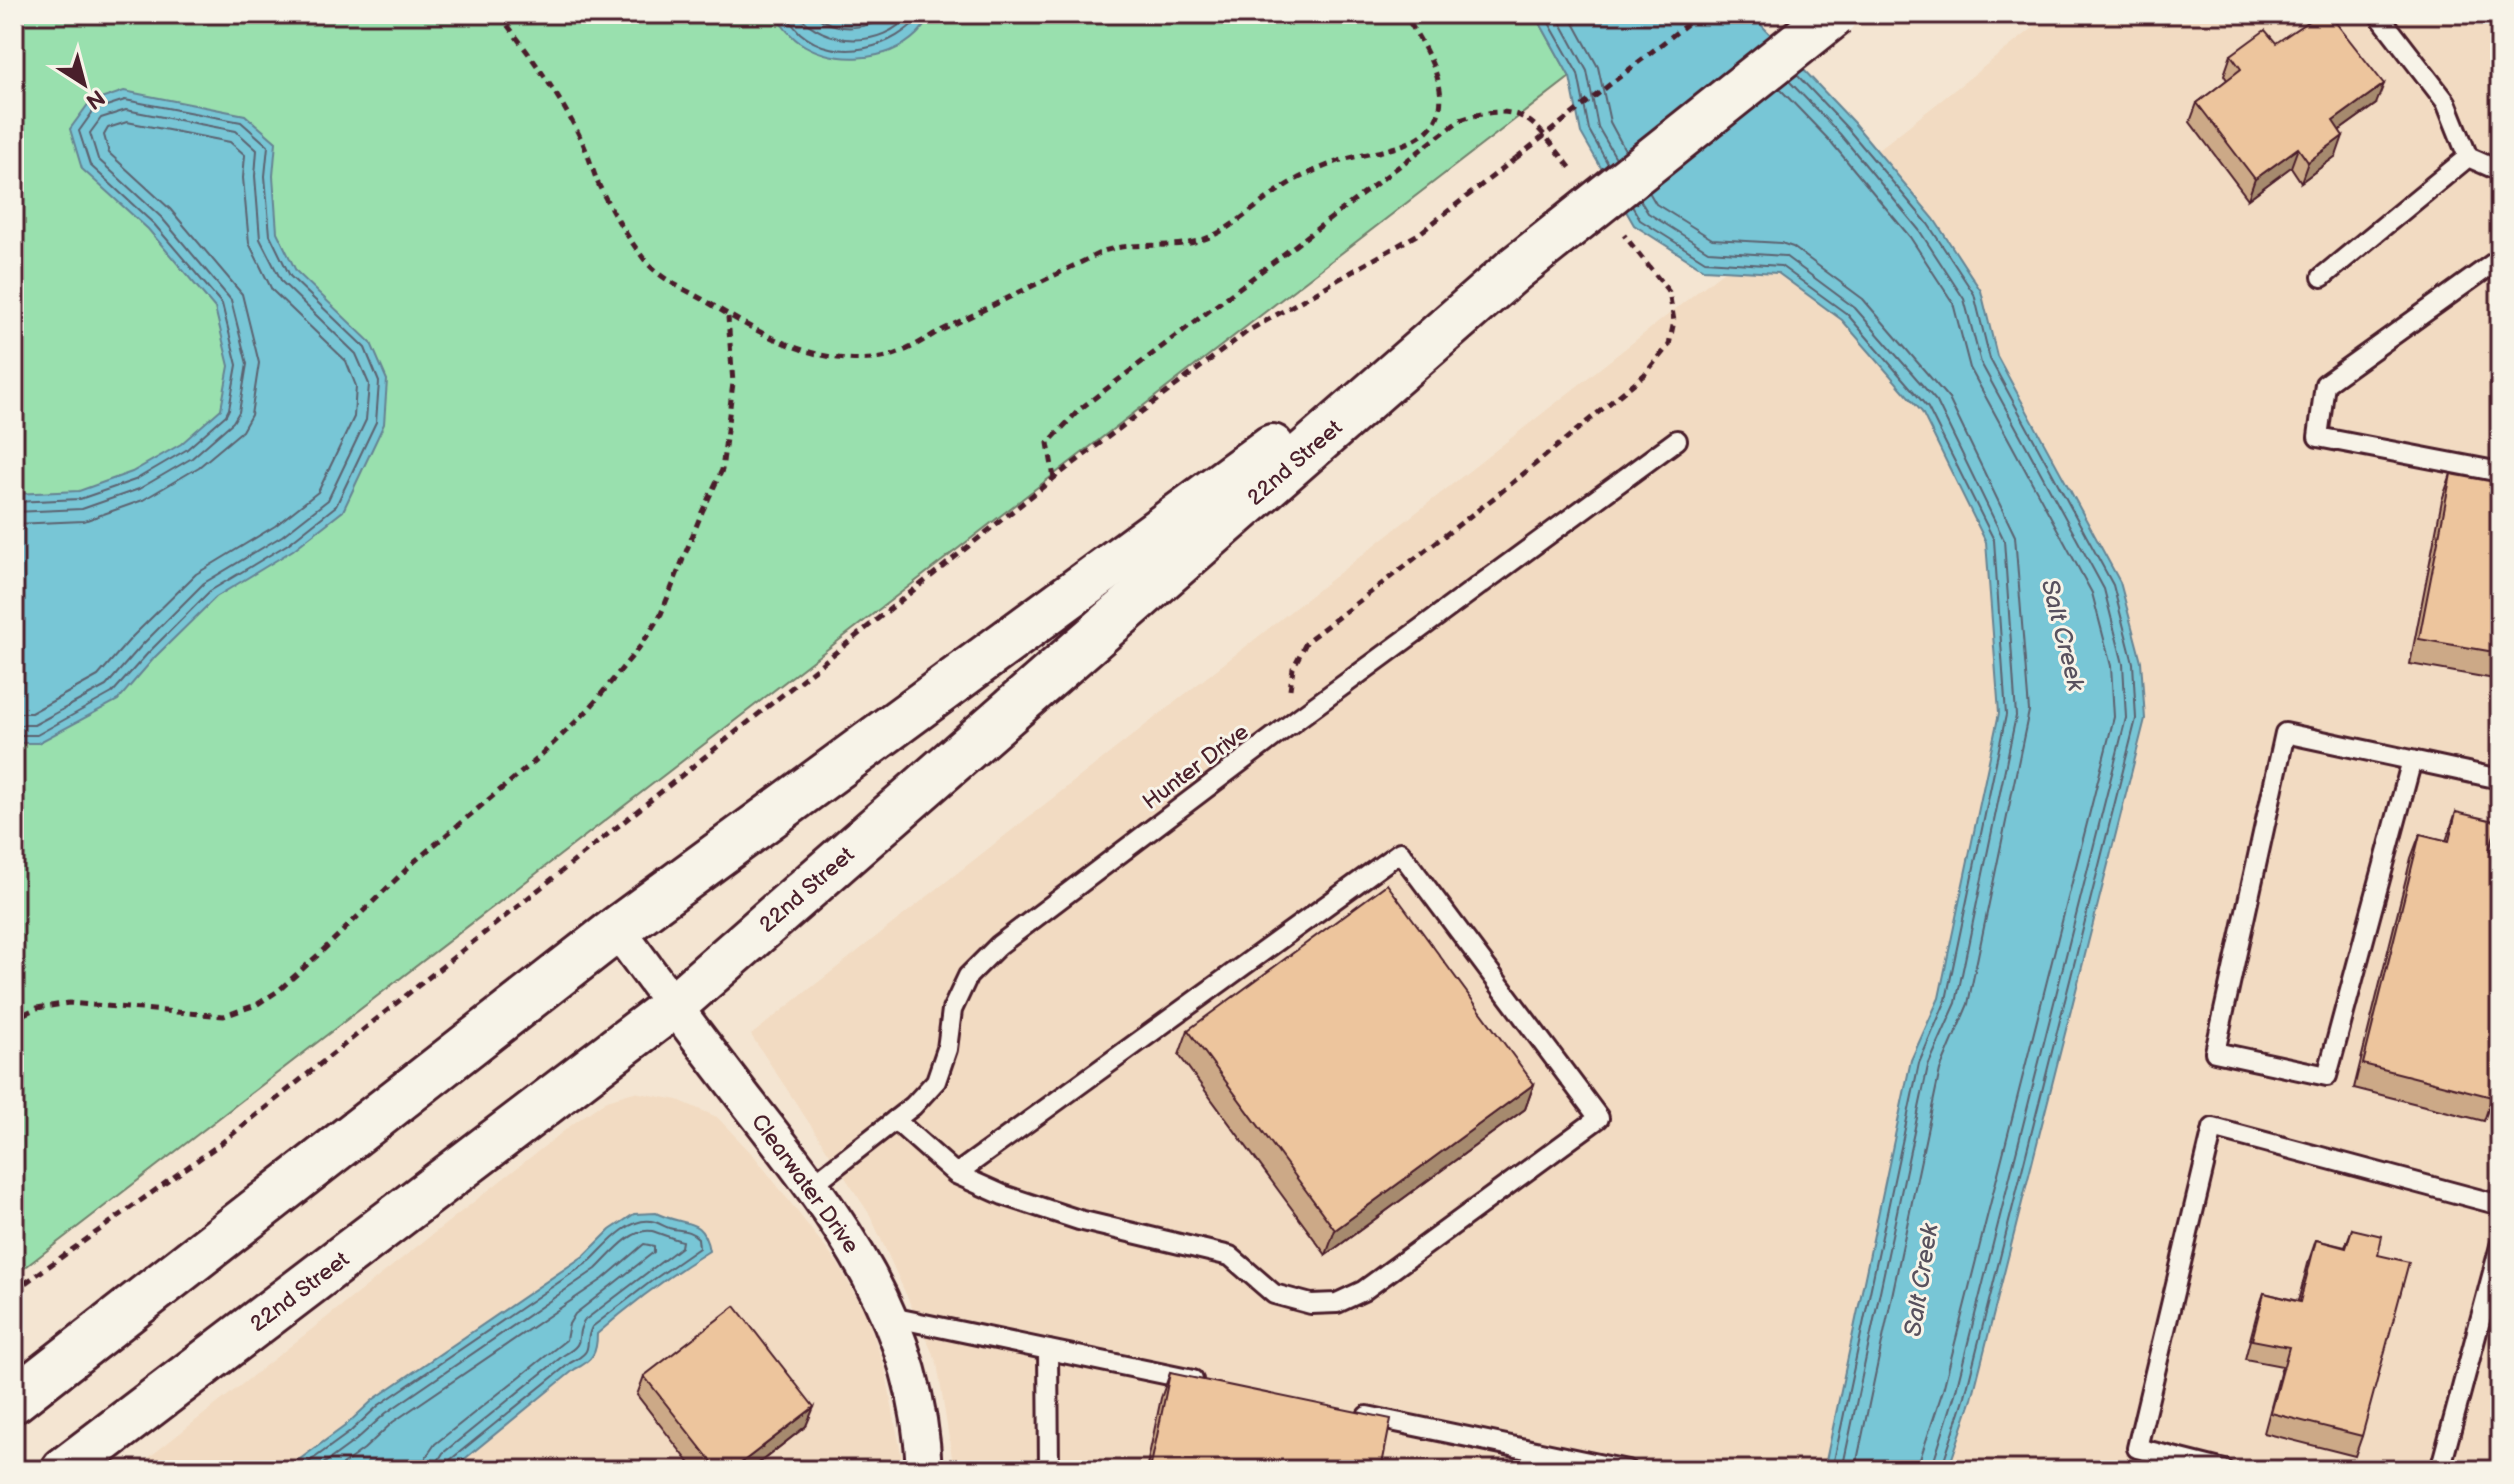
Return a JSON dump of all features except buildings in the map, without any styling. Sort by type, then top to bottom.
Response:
[{"type":"main road","name":"22nd Street","points":[[14,1400],[617,929],[1516,268],[1835,14]]},
{"type":"main road","name":"22nd Street","points":[[64,1470],[673,1006],[1516,268]]},
{"type":"street","name":"Clearwater Drive","points":[[617,929],[812,1185],[861,1258],[891,1317],[914,1394],[924,1470]]},
{"type":"lane","points":[[2378,14],[2446,102],[2468,157],[2500,171]]},
{"type":"lane","points":[[2322,277],[2468,157]]},
{"type":"lane","points":[[2500,263],[2495,262],[2325,384],[2318,437],[2500,472]]},
{"type":"lane","name":"Hunter Drive","points":[[812,1185],[913,1106],[936,1081],[947,1049],[952,1010],[968,976],[989,955],[1300,717],[1677,440]]},
{"type":"lane","points":[[2412,760],[2327,1076],[2215,1052],[2285,733],[2412,760],[2500,779]]},
{"type":"lane","points":[[895,1120],[956,1174],[1003,1195],[1079,1220],[1230,1256],[1274,1294],[1311,1304],[1337,1303],[1363,1291],[1599,1118],[1400,852],[956,1174]]},
{"type":"lane","points":[[2224,1470],[2137,1448],[2213,1128],[2500,1205]]},
{"type":"lane","points":[[2440,1470],[2500,1246]]},
{"type":"lane","points":[[891,1317],[1214,1384]]},
{"type":"lane","points":[[1048,1350],[1049,1470]]},
{"type":"lane","points":[[1350,1413],[1627,1470]]},
{"type":"path","points":[[499,14],[552,85],[583,143],[597,181],[629,239],[647,263],[670,283],[771,339],[847,359],[876,359],[910,349],[934,334],[1104,251],[1125,244],[1145,246],[1196,242],[1219,233],[1283,187],[1307,175],[1365,153],[1404,145],[1430,127],[1437,116],[1441,97],[1438,81],[1405,14]]},
{"type":"path","points":[[14,1291],[220,1144],[1054,478],[1248,331],[1420,233],[1700,14]]},
{"type":"path","points":[[1054,478],[1048,443],[1080,409],[1460,120],[1488,111],[1517,115],[1535,124]]},
{"type":"path","points":[[1300,717],[1290,690],[1293,668],[1307,641],[1495,497],[1644,375],[1669,345],[1674,321],[1669,292],[1654,272]]},
{"type":"path","points":[[14,1024],[24,1014],[37,1008],[69,1003],[224,1016],[256,1005],[298,973],[415,861],[536,760],[589,709],[642,644],[661,614],[722,470],[733,383],[728,317]]},
{"type":"shaded area","points":[[2051,14],[2500,14],[2500,1470],[954,1470],[937,1363],[870,1215],[751,1035]]},
{"type":"shaded area","points":[[634,1092],[678,1100],[717,1117],[755,1157],[838,1264],[866,1314],[885,1368],[904,1470],[133,1470],[574,1123],[607,1100]]},
{"type":"green space","points":[[14,14],[1535,14],[1570,77],[14,1276]]},
{"type":"water","points":[[773,14],[933,14],[905,44],[891,51],[860,58],[828,55],[813,49],[795,39]]},
{"type":"water","name":"Salt Creek","points":[[1535,14],[1751,14],[1853,122],[1934,219],[1981,291],[1997,356],[2120,582],[2141,661],[2145,719],[1972,1399],[1948,1470],[1824,1470],[1911,1060],[1939,998],[1999,713],[1986,542],[1922,412],[1842,320],[1778,273],[1703,269],[1634,225],[1581,133],[1570,77]]},
{"type":"water","points":[[124,91],[245,115],[276,142],[273,176],[277,232],[296,271],[371,343],[387,380],[384,424],[343,511],[293,550],[216,597],[155,657],[118,700],[38,743],[14,743],[14,494],[79,491],[132,472],[181,444],[221,409],[229,366],[215,308],[148,229],[82,169],[70,129],[89,103]]},
{"type":"water","points":[[656,1213],[697,1227],[709,1251],[652,1290],[597,1334],[595,1351],[586,1363],[451,1470],[285,1470],[345,1426],[374,1399],[585,1255],[610,1230],[634,1214]]}]
